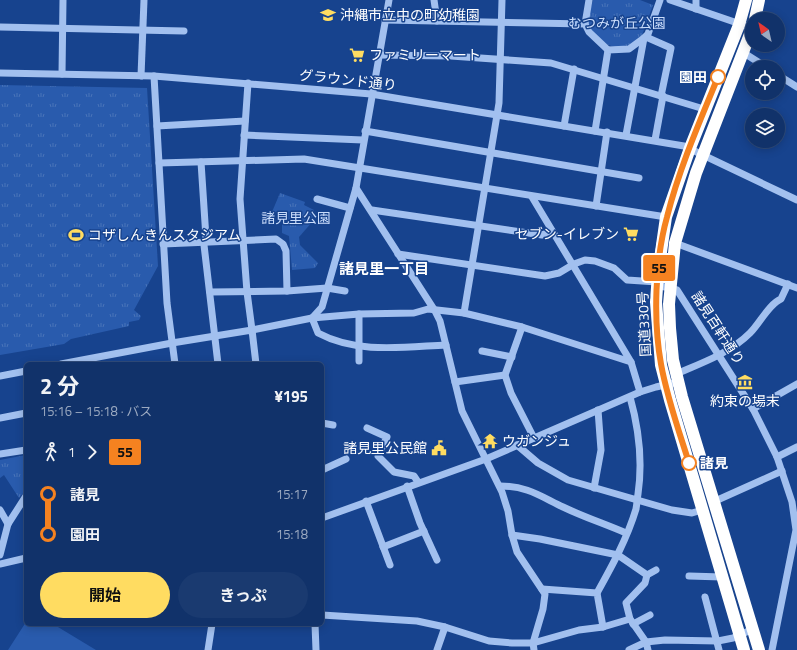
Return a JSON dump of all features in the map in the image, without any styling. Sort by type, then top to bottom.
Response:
[{"type":"highway","name":"国道330号","points":[[746,0],[739,25],[704,109],[666,217],[657,283],[658,337],[674,380],[760,650]]},
{"type":"highway","points":[[756,12],[759,0]]},
{"type":"highway","name":"国道330号","points":[[744,650],[702,510],[674,380],[669,304],[672,288],[674,244],[684,210],[704,154],[745,50]]},
{"type":"street","points":[[62,74],[63,0]]},
{"type":"street","points":[[141,76],[144,0]]},
{"type":"street","points":[[312,318],[322,307],[356,188],[358,169],[388,0]]},
{"type":"street","points":[[434,0],[438,21]]},
{"type":"street","points":[[464,313],[477,227],[497,115],[502,0]]},
{"type":"street","points":[[589,0],[585,24],[589,32],[608,50],[629,49],[645,38]]},
{"type":"street","points":[[626,135],[634,87],[645,38],[648,34],[660,0]]},
{"type":"street","points":[[670,0],[745,27]]},
{"type":"street","points":[[696,0],[696,9]]},
{"type":"street","points":[[385,20],[585,24]]},
{"type":"street","points":[[0,27],[184,31]]},
{"type":"street","points":[[645,38],[671,48],[655,140]]},
{"type":"street","points":[[595,131],[602,78],[608,50]]},
{"type":"street","points":[[744,53],[755,60]]},
{"type":"street","points":[[379,55],[451,56],[551,63],[704,109]]},
{"type":"street","points":[[564,126],[574,69]]},
{"type":"street","name":"グラウンド通り","points":[[0,73],[154,76],[371,94],[626,135],[690,148],[797,200]]},
{"type":"street","points":[[154,76],[166,303],[175,362]]},
{"type":"street","points":[[785,79],[797,87]]},
{"type":"street","points":[[248,83],[240,199],[247,292],[256,362]]},
{"type":"street","points":[[157,126],[245,121]]},
{"type":"street","points":[[365,132],[639,178]]},
{"type":"street","points":[[596,206],[607,132]]},
{"type":"street","points":[[244,135],[363,140]]},
{"type":"street","points":[[159,163],[304,160],[666,217]]},
{"type":"street","points":[[201,162],[205,242],[218,362]]},
{"type":"street","points":[[356,188],[372,210],[398,254],[435,311],[446,345],[462,411],[500,486],[508,511],[512,535],[517,552],[545,594],[534,646]]},
{"type":"street","points":[[532,197],[632,362],[640,392]]},
{"type":"street","points":[[317,199],[350,208]]},
{"type":"street","points":[[372,210],[477,227],[542,235],[552,231]]},
{"type":"street","points":[[163,244],[276,239],[283,244],[286,251],[287,291]]},
{"type":"street","points":[[674,244],[797,288]]},
{"type":"street","name":"諸見百軒通り","points":[[398,254],[545,276],[559,273],[574,264],[585,260],[595,261],[614,268],[627,280],[657,283],[677,290],[720,355],[753,409],[777,457],[792,502],[796,530],[772,650]]},
{"type":"street","points":[[324,517],[418,482],[486,459],[640,392],[674,380],[720,355],[749,334],[764,317],[773,302],[781,299],[788,284]]},
{"type":"street","points":[[210,292],[287,291],[327,288],[345,291]]},
{"type":"street","points":[[72,362],[312,318],[359,314],[414,313],[428,309],[435,311],[464,313],[522,327],[632,362]]},
{"type":"street","points":[[359,314],[359,361]]},
{"type":"street","points":[[312,318],[318,333],[330,340],[360,347],[416,347],[446,345]]},
{"type":"street","points":[[522,327],[506,376],[511,393],[534,438]]},
{"type":"street","points":[[482,351],[512,357]]},
{"type":"street","points":[[0,376],[24,371]]},
{"type":"street","points":[[455,382],[506,376]]},
{"type":"street","points":[[753,409],[797,384]]},
{"type":"street","points":[[603,627],[597,593],[618,555],[636,507],[641,474],[638,425],[630,397]]},
{"type":"street","points":[[594,488],[601,450],[598,410]]},
{"type":"street","points":[[0,418],[24,413]]},
{"type":"street","points":[[324,423],[333,425]]},
{"type":"street","points":[[367,428],[387,437],[378,456],[394,472],[414,476],[418,482]]},
{"type":"street","points":[[517,445],[538,464],[568,480],[636,501],[685,512],[692,513],[702,510]]},
{"type":"street","points":[[777,457],[797,447]]},
{"type":"street","points":[[0,454],[24,450]]},
{"type":"street","points":[[324,469],[346,459]]},
{"type":"street","points":[[713,502],[782,471]]},
{"type":"street","points":[[407,486],[436,560]]},
{"type":"street","points":[[500,486],[516,486],[530,490],[562,507],[626,533]]},
{"type":"street","points":[[0,555],[8,524],[24,499]]},
{"type":"street","points":[[366,501],[390,565]]},
{"type":"street","points":[[0,510],[8,524]]},
{"type":"street","points":[[383,546],[424,531]]},
{"type":"street","points":[[512,535],[540,539],[618,555],[647,575]]},
{"type":"street","points":[[0,564],[24,558]]},
{"type":"street","points":[[648,650],[646,642],[632,621],[626,603],[645,583],[647,575],[656,570]]},
{"type":"street","points":[[689,576],[722,577]]},
{"type":"street","points":[[542,589],[597,593]]},
{"type":"street","points":[[705,597],[718,641],[719,650]]},
{"type":"street","points":[[324,615],[417,621],[445,627],[489,641],[534,646],[580,630],[632,621],[650,615]]},
{"type":"street","points":[[208,650],[212,626]]},
{"type":"street","points":[[315,626],[316,650]]},
{"type":"street","points":[[437,650],[445,627]]},
{"type":"street","points":[[629,650],[646,642],[665,640],[718,641],[740,636],[753,629]]},
{"type":"green space","name":"むつみが丘公園","points":[[593,0],[640,0],[653,5],[641,38],[628,46],[622,47],[616,47],[604,43],[594,35],[589,24],[589,15]]},
{"type":"green space","name":"コザしんきんスタジアム","points":[[0,85],[147,88],[158,266],[134,310],[141,316],[139,320],[129,322],[129,326],[71,339],[64,344],[0,355]]},
{"type":"green space","name":"諸見里公園","points":[[280,193],[305,202],[304,205],[314,210],[313,221],[299,237],[300,245],[318,263],[315,268],[292,270],[289,236],[282,233],[282,213],[272,212]]},
{"type":"green space","points":[[24,455],[24,492],[19,498],[4,475],[0,478],[0,460]]},
{"type":"green space","points":[[24,625],[56,626],[96,650],[8,650]]},
{"type":"bus line","name":"55","points":[[689,463],[661,365],[656,302],[657,285],[666,217],[704,109],[718,77]]},
{"type":"place","name":"沖縄市立中の町幼稚園","points":[[328,15]]},
{"type":"place","name":"ファミリーマート","points":[[357,55]]},
{"type":"place","name":"園田","points":[[718,77]]},
{"type":"place","name":"セブン-イレブン","points":[[631,234]]},
{"type":"place","name":"コザしんきんスタジアム","points":[[76,235]]},
{"type":"place","name":"約束の場末","points":[[745,382]]},
{"type":"place","name":"ウガンジュ","points":[[490,441]]},
{"type":"place","name":"諸見里公民館","points":[[439,448]]},
{"type":"place","name":"諸見","points":[[689,463]]},
{"type":"district","name":"諸見里一丁目","points":[[384,269]]}]
